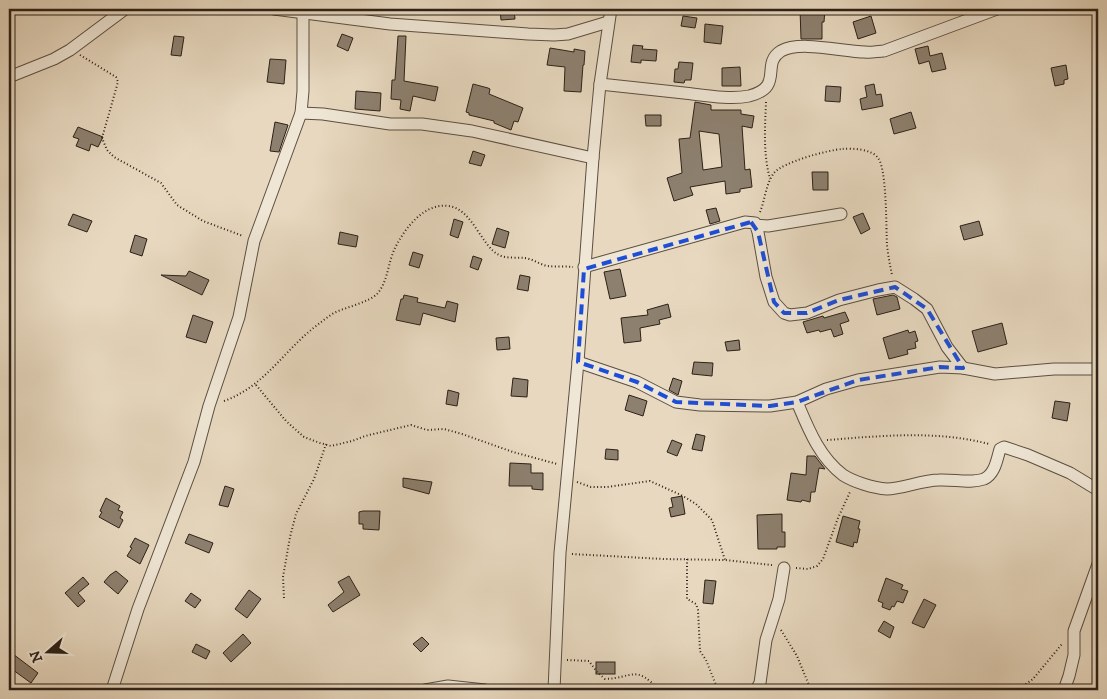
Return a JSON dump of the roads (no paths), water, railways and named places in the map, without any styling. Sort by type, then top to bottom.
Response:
[{"type":"street","points":[[9,77],[54,59],[70,50],[125,9]]},
{"type":"street","points":[[274,9],[304,10],[390,24],[528,34],[568,34],[608,22]]},
{"type":"street","points":[[554,690],[560,553],[578,362],[592,158],[611,9]]},
{"type":"street","points":[[600,84],[715,96],[747,96],[762,92],[767,87],[770,82],[772,62],[782,50],[825,47],[864,52],[884,51],[997,9]]},
{"type":"street","points":[[112,690],[138,609],[194,462],[239,317],[254,241],[301,113],[304,10]]},
{"type":"street","points":[[301,113],[323,114],[390,124],[422,124],[472,131],[592,158]]},
{"type":"street","points":[[584,268],[746,222],[768,226],[841,214]]},
{"type":"street","points":[[755,224],[766,277],[774,302],[784,313],[790,315],[807,313],[839,300],[894,287],[926,309],[947,346],[963,368]]},
{"type":"street","points":[[578,362],[637,382],[676,402],[700,405],[770,406],[797,402],[826,389],[858,380],[940,366],[995,374],[1054,369],[1098,369]]},
{"type":"street","points":[[797,402],[814,441],[832,464],[844,475],[856,481],[887,489],[931,480],[941,479],[963,482],[985,478],[993,470],[1000,448],[1028,455],[1070,473],[1098,490]]},
{"type":"street","points":[[1064,690],[1070,676],[1074,655],[1074,631],[1098,564]]},
{"type":"street","points":[[756,690],[760,683],[766,640],[779,599],[784,568]]},
{"type":"street","points":[[425,690],[448,686],[485,690]]}]
